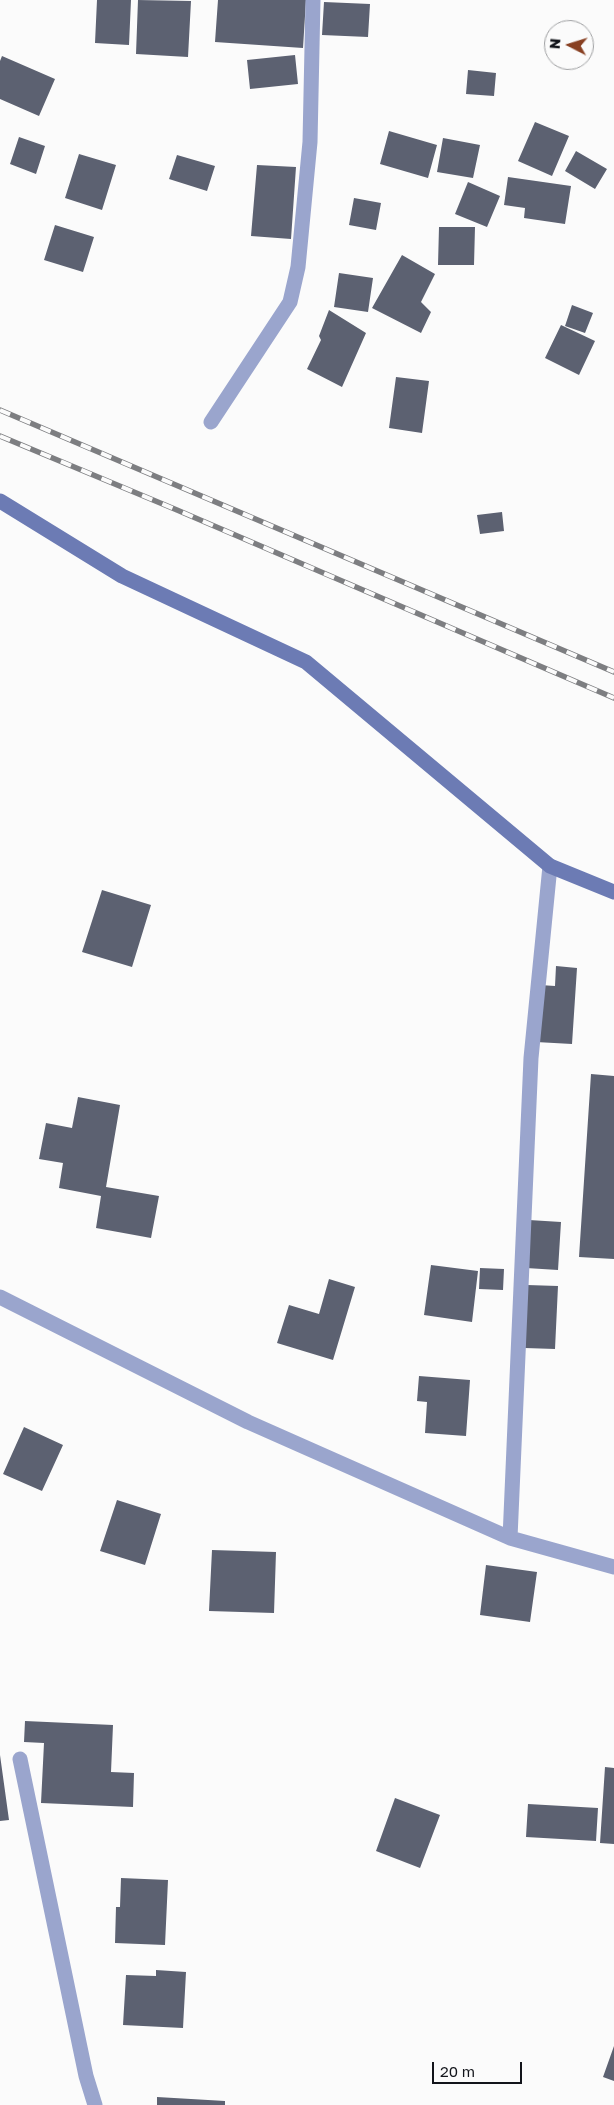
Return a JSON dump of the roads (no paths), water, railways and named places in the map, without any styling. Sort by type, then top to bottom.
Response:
[{"type":"street","points":[[211,422],[290,302],[298,267],[310,142],[312,0]]},
{"type":"street","points":[[0,501],[122,576],[306,662],[550,866],[614,892]]},
{"type":"street","points":[[510,1538],[531,1058],[550,866]]},
{"type":"street","points":[[0,1297],[248,1422],[510,1538],[614,1567]]},
{"type":"street","points":[[20,1759],[86,2076],[95,2105]]},
{"type":"railway","points":[[0,410],[614,672]]},
{"type":"railway","points":[[0,436],[614,698]]}]
